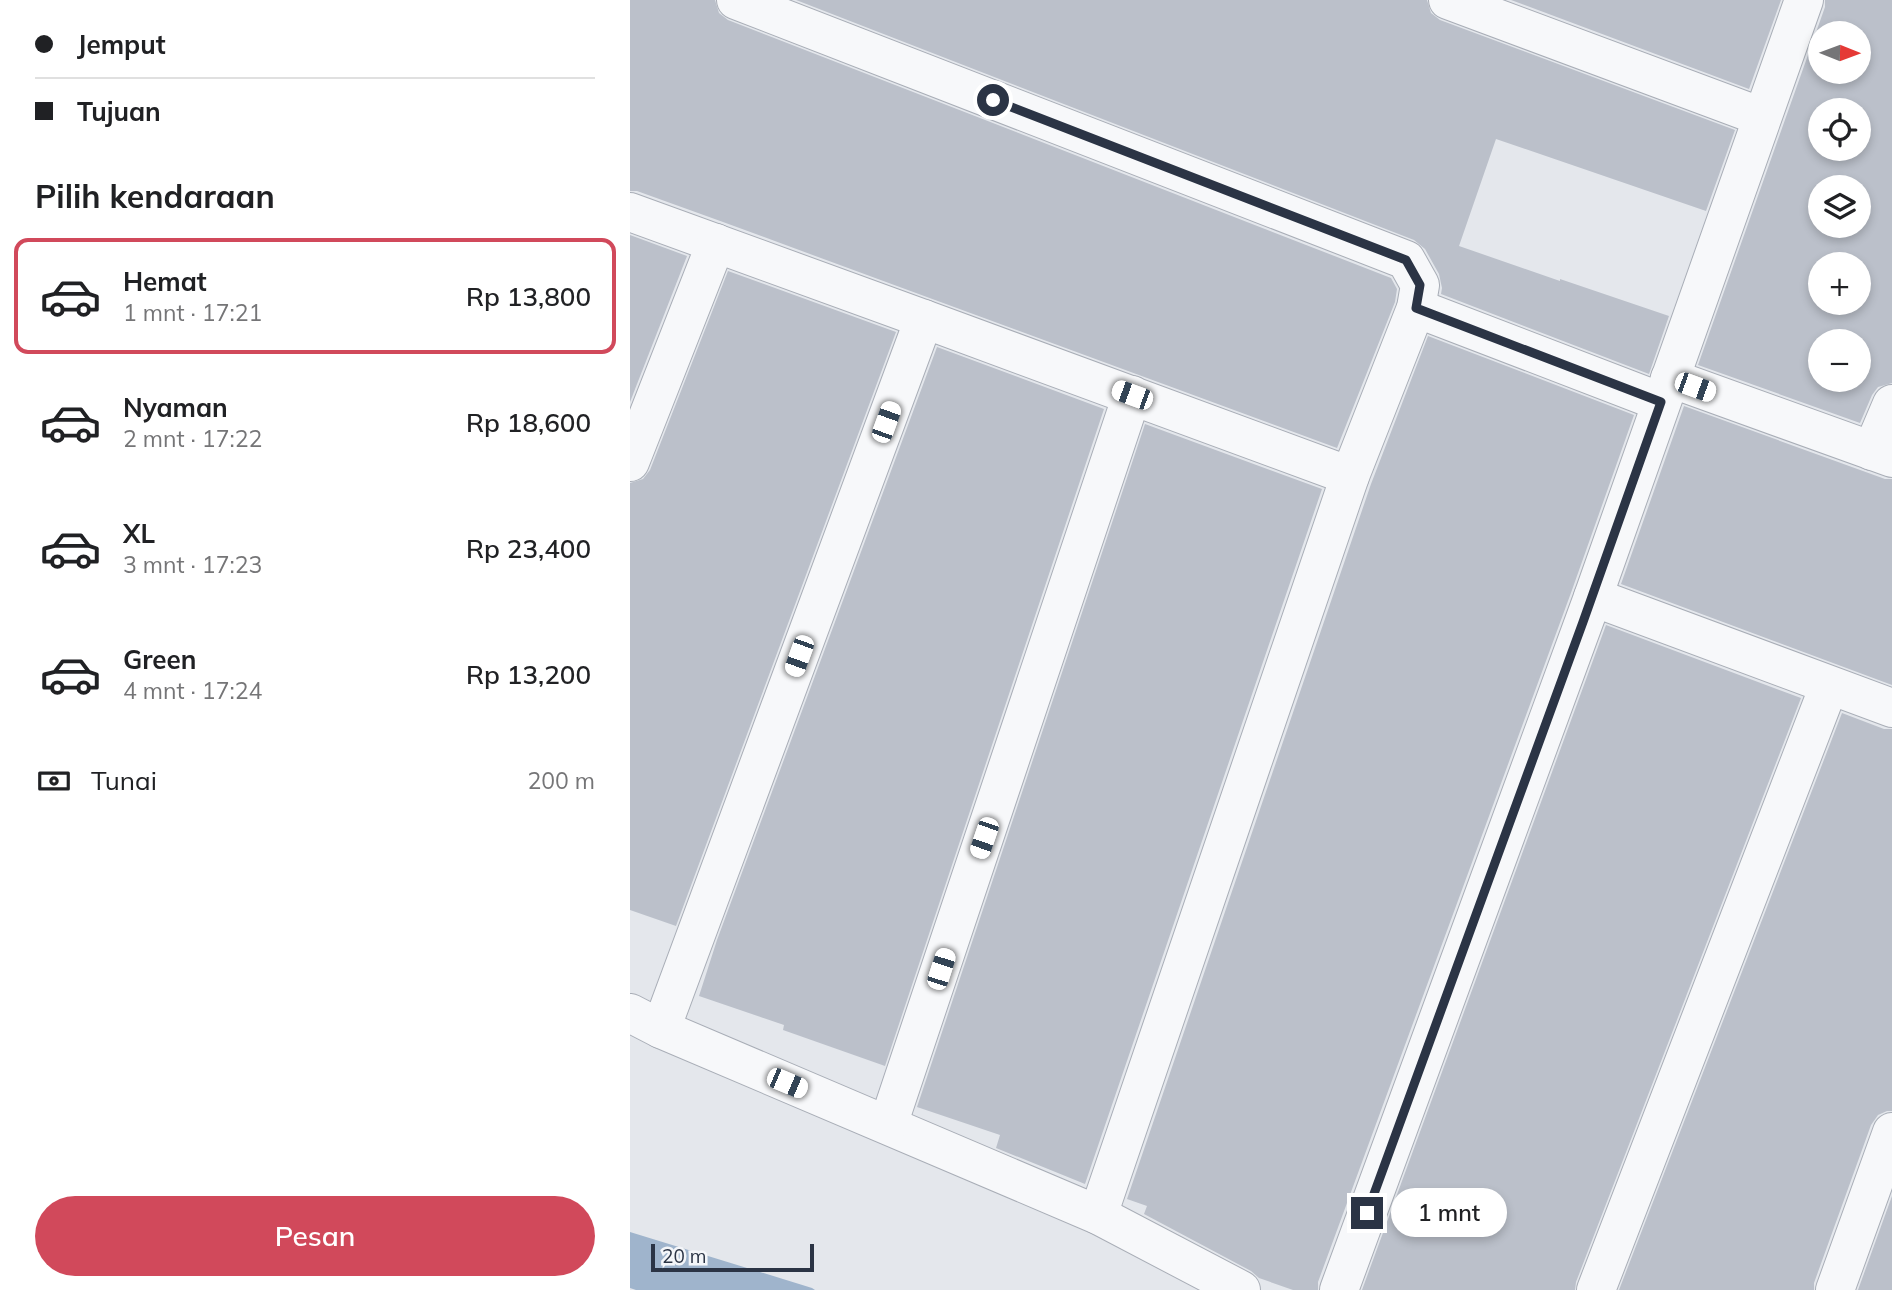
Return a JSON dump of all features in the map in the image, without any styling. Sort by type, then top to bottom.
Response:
[{"type":"street","points":[[736,0],[1406,260],[1420,285],[1416,308],[1350,476],[1098,1215]]},
{"type":"street","points":[[1448,0],[1762,117]]},
{"type":"street","points":[[1339,1290],[1592,597],[1804,0]]},
{"type":"street","points":[[630,212],[1350,476]]},
{"type":"street","points":[[630,462],[716,243]]},
{"type":"street","points":[[1416,308],[1666,390],[1882,454],[1892,404]]},
{"type":"street","points":[[924,318],[645,1021],[1098,1215],[1241,1290]]},
{"type":"street","points":[[888,1125],[1132,395]]},
{"type":"street","points":[[1592,597],[1892,708]]},
{"type":"street","points":[[1596,1290],[1829,686]]},
{"type":"street","points":[[1835,1290],[1892,1132]]},
{"type":"water","points":[[630,1232],[815,1290],[636,1290],[630,1288]]},
{"type":"building","points":[[630,0],[715,0],[719,13],[728,20],[1391,278],[1397,289],[1395,302],[1337,448],[723,222],[637,191],[630,191]]},
{"type":"building","points":[[796,0],[1427,0],[1431,13],[1440,20],[1735,130],[1706,211],[1496,139],[1459,246],[1669,316],[1649,374],[1441,294],[1439,274],[1425,249],[1414,240]]},
{"type":"building","points":[[1511,0],[1781,0],[1749,89]]},
{"type":"building","points":[[1825,0],[1892,0],[1892,383],[1878,387],[1860,423],[1698,365],[1808,55],[1808,84],[1871,84],[1871,21],[1820,21]]},
{"type":"building","points":[[630,235],[687,256],[630,402]]},
{"type":"building","points":[[728,271],[896,332],[676,926],[630,910],[630,483],[643,479],[650,470]]},
{"type":"building","points":[[1428,336],[1634,415],[1318,1282],[1318,1290],[1293,1290],[1259,1278],[1251,1271],[1144,1214],[1147,1206],[1127,1199],[1371,484]]},
{"type":"building","points":[[937,347],[1104,409],[885,1066],[783,1030],[784,1025],[699,996],[717,940]]},
{"type":"building","points":[[1684,406],[1885,479],[1892,479],[1892,685],[1621,584]]},
{"type":"building","points":[[1145,424],[1322,489],[1085,1184],[996,1148],[1000,1135],[917,1107]]},
{"type":"building","points":[[1606,625],[1801,698],[1575,1290],[1362,1290]]},
{"type":"building","points":[[1842,713],[1884,729],[1892,729],[1892,1111],[1878,1115],[1871,1125],[1814,1283],[1814,1290],[1619,1290]]},
{"type":"building","points":[[1892,1196],[1892,1290],[1858,1290]]},
{"type":"route","points":[[993,100],[1406,260],[1420,285],[1416,308],[1661,402],[1367,1213]]}]
